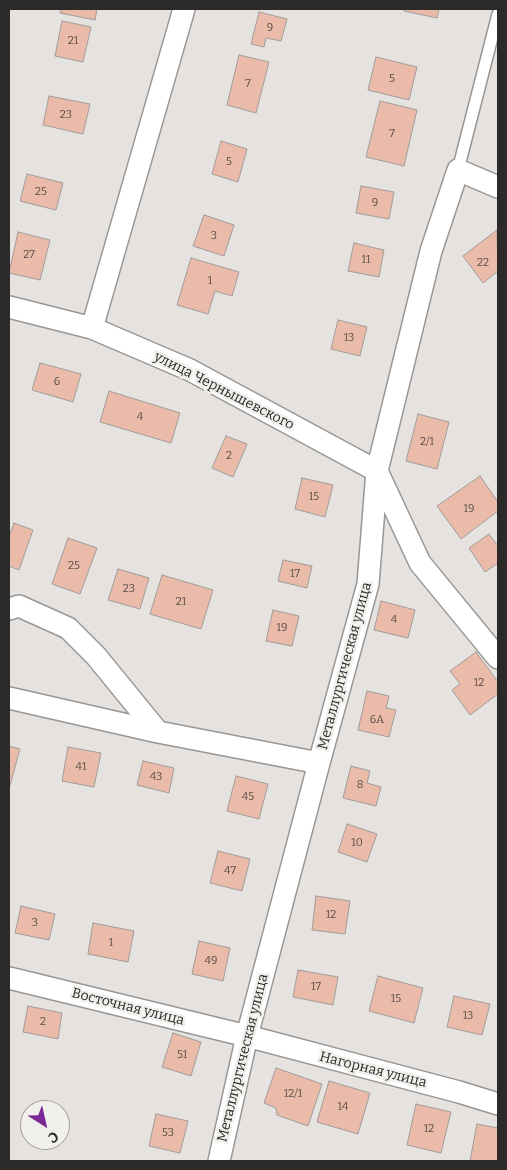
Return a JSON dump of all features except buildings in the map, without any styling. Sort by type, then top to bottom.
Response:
[{"type":"street","points":[[92,328],[184,9]]},
{"type":"street","points":[[458,170],[498,187]]},
{"type":"street","name":"Металлургическая улица","points":[[219,1161],[247,1036],[368,584],[377,471],[431,251],[458,170]]},
{"type":"street","name":"улица Чернышевского","points":[[9,307],[92,328],[190,370],[377,471]]},
{"type":"street","points":[[377,471],[420,563],[498,658]]},
{"type":"street","points":[[9,610],[19,606],[68,628],[96,656],[158,732]]},
{"type":"street","points":[[9,698],[158,732],[319,763]]},
{"type":"street","name":"Восточная улица","points":[[9,978],[247,1036]]},
{"type":"street","name":"Нагорная улица","points":[[247,1036],[460,1092],[498,1104]]},
{"type":"lane","points":[[458,170],[498,14]]}]
